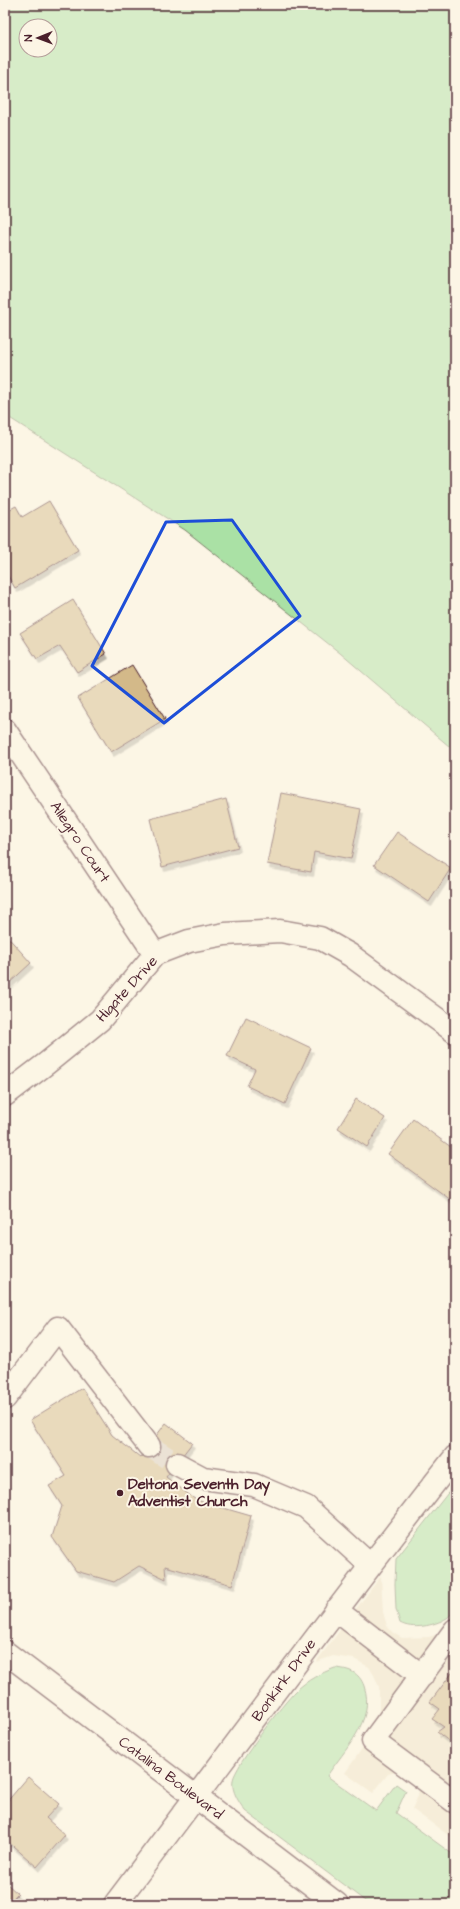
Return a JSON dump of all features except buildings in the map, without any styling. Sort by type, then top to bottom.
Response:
[{"type":"street","name":"Allegro Court","points":[[5,730],[155,954]]},
{"type":"street","name":"Higate Drive","points":[[5,1095],[100,1020],[155,954],[189,941],[225,934],[280,931],[320,938],[350,955],[455,1032]]},
{"type":"street","points":[[5,1398],[58,1328],[149,1446]]},
{"type":"street","name":"Bonkirk Drive","points":[[115,1904],[370,1565],[455,1457]]},
{"type":"street","points":[[177,1464],[202,1478],[254,1485],[306,1507],[370,1565]]},
{"type":"street","points":[[336,1610],[422,1676]]},
{"type":"street","points":[[455,1630],[373,1741],[455,1802]]},
{"type":"street","name":"Catalina Boulevard","points":[[5,1652],[337,1904]]},
{"type":"highlighted area","points":[[232,520],[300,616],[164,723],[92,666],[166,522]]},
{"type":"shaded area","points":[[381,1576],[383,1612],[387,1626],[392,1632],[402,1638],[429,1637],[455,1628],[455,1840],[412,1809],[418,1796],[419,1788],[405,1775],[396,1772],[388,1774],[373,1793],[345,1773],[366,1743],[379,1717],[379,1687],[369,1667],[354,1659],[333,1656],[316,1662]]},
{"type":"green space","points":[[5,5],[455,5],[455,748],[450,747],[340,653],[185,530],[5,415]]},
{"type":"green space","points":[[455,1484],[455,1608],[448,1617],[442,1621],[417,1627],[405,1625],[400,1623],[396,1609],[396,1559]]},
{"type":"green space","points":[[335,1668],[349,1670],[356,1674],[362,1681],[367,1699],[366,1711],[362,1723],[349,1745],[327,1776],[376,1811],[396,1784],[406,1791],[396,1813],[455,1856],[455,1904],[369,1904],[245,1811],[240,1804],[233,1788],[233,1780],[242,1762],[271,1720],[300,1687],[314,1677]]},
{"type":"tunnel","points":[[149,1446],[177,1464]]},
{"type":"place","name":"Deltona Seventh Day Adventist Church","points":[[120,1493]]}]
